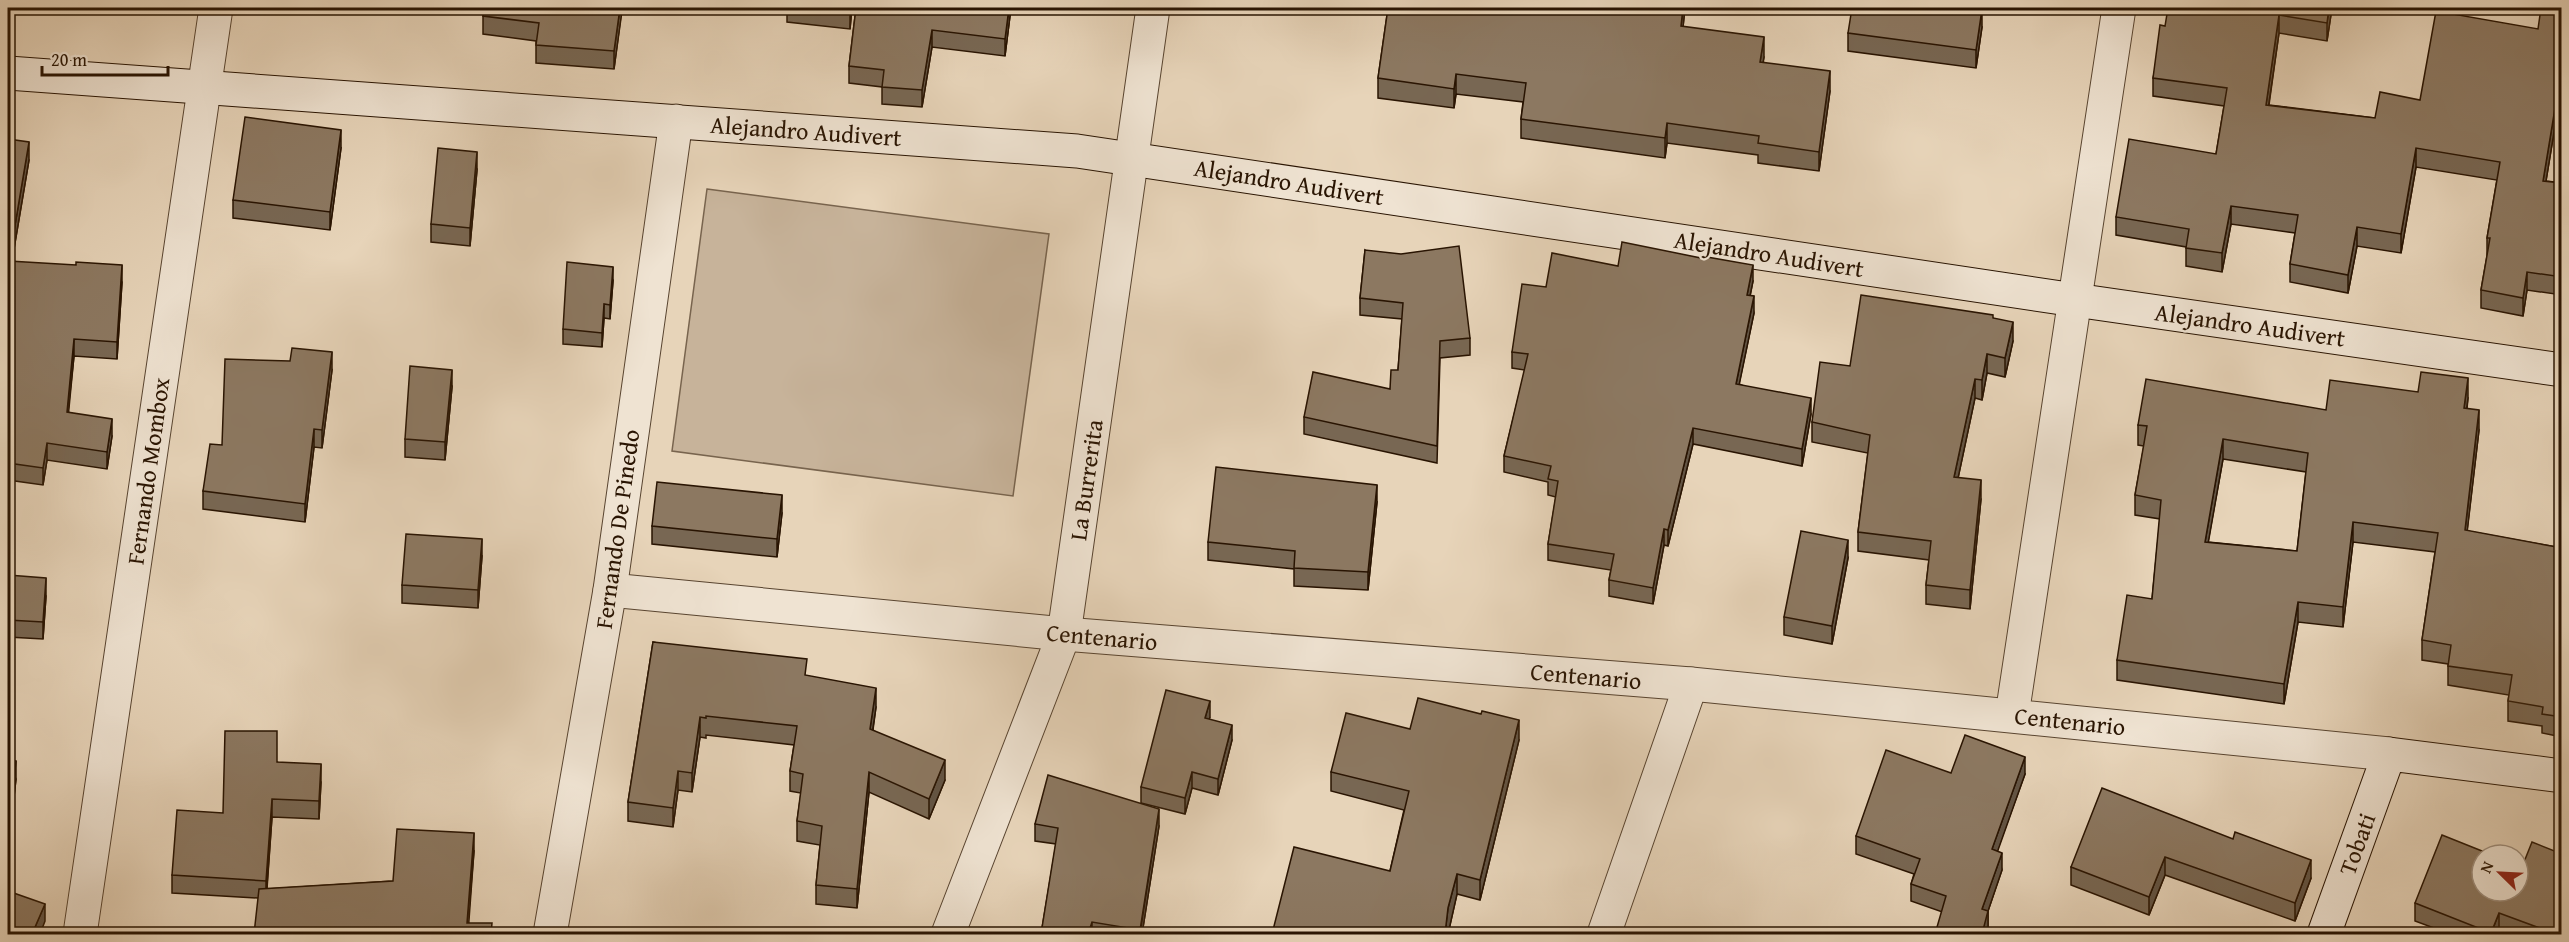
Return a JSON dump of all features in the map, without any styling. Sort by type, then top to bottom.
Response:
[{"type":"street","name":"Fernando Mombox","points":[[80,934],[216,8]]},
{"type":"street","name":"La Burrerita","points":[[948,934],[1064,634],[1153,8]]},
{"type":"street","points":[[2012,715],[2119,8]]},
{"type":"street","name":"Alejandro Audivert","points":[[8,73],[1077,151],[2075,300],[2562,370]]},
{"type":"street","name":"Fernando De Pinedo","points":[[550,934],[610,590],[676,121]]},
{"type":"street","name":"Centenario","points":[[610,590],[1064,634],[1691,684],[2389,754],[2562,776]]},
{"type":"street","points":[[1605,934],[1691,684]]},
{"type":"street","name":"Tobati","points":[[2324,934],[2389,754]]},
{"type":"shaded area","points":[[707,189],[1049,234],[1013,496],[672,451]]},
{"type":"building","points":[[484,8],[620,8],[614,51],[536,45],[539,23],[483,16]]},
{"type":"building","points":[[816,8],[850,8],[850,11]]},
{"type":"building","points":[[856,8],[1009,8],[1005,39],[932,30],[922,90],[882,87],[884,70],[849,66]]},
{"type":"building","points":[[1388,8],[1683,8],[1681,26],[1764,37],[1760,62],[1830,71],[1819,152],[1758,143],[1759,136],[1667,123],[1665,138],[1521,119],[1526,83],[1456,74],[1454,89],[1378,78]]},
{"type":"building","points":[[1852,8],[1982,9],[1976,50],[1848,33]]},
{"type":"building","points":[[2168,8],[2329,8],[2327,23],[2279,15],[2266,105],[2375,118],[2380,92],[2420,100],[2436,11],[2538,29],[2541,8],[2562,9],[2562,84],[2559,84],[2543,181],[2562,183],[2562,277],[2527,272],[2523,298],[2481,290],[2500,162],[2416,148],[2401,234],[2357,227],[2348,275],[2290,264],[2298,215],[2231,206],[2222,253],[2186,248],[2189,229],[2116,217],[2129,139],[2216,154],[2227,88],[2153,78],[2160,25],[2165,26]]},
{"type":"building","points":[[245,117],[341,130],[330,212],[233,200]]},
{"type":"building","points":[[8,139],[29,142],[9,261],[122,265],[117,342],[74,339],[67,412],[112,419],[107,452],[47,443],[43,468],[8,463]]},
{"type":"building","points":[[438,148],[477,152],[470,228],[431,224]]},
{"type":"building","points":[[1622,242],[1701,258],[1701,256],[1753,265],[1747,295],[1754,296],[1736,384],[1811,398],[1802,449],[1693,428],[1668,530],[1664,529],[1653,588],[1609,580],[1614,554],[1548,544],[1558,481],[1548,479],[1551,466],[1504,456],[1528,354],[1512,352],[1522,284],[1546,287],[1552,253],[1618,266]]},
{"type":"building","points":[[1459,246],[1470,338],[1440,341],[1437,446],[1304,417],[1313,372],[1390,389],[1391,370],[1398,370],[1403,303],[1360,298],[1365,250],[1401,254]]},
{"type":"building","points":[[567,262],[613,267],[610,305],[604,304],[602,333],[563,329]]},
{"type":"building","points":[[1861,295],[1993,315],[1993,318],[2013,322],[2005,358],[1987,354],[1982,380],[1975,379],[1954,477],[1981,480],[1970,590],[1926,585],[1931,541],[1858,532],[1870,435],[1812,422],[1820,362],[1850,366]]},
{"type":"building","points":[[292,348],[332,352],[322,430],[314,429],[305,504],[203,491],[210,444],[222,445],[225,359],[290,361]]},
{"type":"building","points":[[410,366],[452,370],[445,442],[405,439]]},
{"type":"building","points":[[2421,372],[2468,378],[2464,408],[2479,410],[2465,530],[2562,548],[2562,717],[2542,714],[2543,707],[2508,701],[2512,675],[2448,666],[2451,645],[2422,640],[2438,533],[2353,522],[2343,607],[2298,602],[2284,684],[2117,660],[2127,595],[2152,599],[2161,500],[2135,495],[2147,426],[2138,425],[2146,379],[2326,410],[2330,380],[2418,392]],"holes":[[[2223,439],[2308,453],[2297,551],[2205,542]]]},
{"type":"building","points":[[1216,467],[1377,485],[1368,572],[1294,568],[1295,551],[1208,542]]},
{"type":"building","points":[[657,482],[782,495],[777,539],[652,526]]},
{"type":"building","points":[[1801,531],[1848,540],[1832,626],[1784,617]]},
{"type":"building","points":[[406,534],[482,539],[478,590],[402,585]]},
{"type":"building","points":[[8,575],[46,578],[43,622],[8,620]]},
{"type":"building","points":[[653,642],[807,659],[805,675],[876,688],[870,729],[945,760],[929,799],[869,772],[857,889],[816,885],[822,826],[797,821],[803,774],[790,771],[797,726],[700,717],[692,773],[678,771],[673,808],[628,802]]},
{"type":"building","points":[[1166,690],[1210,701],[1205,718],[1232,725],[1218,779],[1192,772],[1185,798],[1141,787]]},
{"type":"building","points":[[1418,698],[1481,714],[1482,711],[1519,720],[1480,880],[1457,874],[1448,908],[1445,934],[1272,934],[1294,847],[1390,871],[1409,791],[1331,772],[1346,713],[1410,729]]},
{"type":"building","points":[[225,731],[277,731],[277,762],[321,764],[319,801],[272,799],[266,881],[172,875],[177,810],[223,813]]},
{"type":"building","points":[[1965,735],[2025,757],[1992,849],[2002,853],[1982,909],[1988,911],[1982,934],[1935,934],[1946,896],[1911,884],[1920,859],[1856,836],[1886,750],[1951,773]]},
{"type":"building","points":[[8,760],[16,761],[10,813],[8,813]]},
{"type":"building","points":[[1048,775],[1159,809],[1140,930],[1092,922],[1088,934],[1041,934],[1058,828],[1035,824]]},
{"type":"building","points":[[2102,788],[2233,839],[2235,832],[2311,860],[2295,903],[2165,857],[2149,897],[2071,867]]},
{"type":"building","points":[[397,829],[474,833],[467,923],[492,923],[491,934],[254,934],[259,889],[393,881]]},
{"type":"building","points":[[2442,835],[2470,846],[2470,903],[2530,903],[2530,847],[2532,842],[2562,854],[2562,920],[2556,934],[2499,913],[2491,933],[2415,903]]},
{"type":"building","points":[[8,891],[45,904],[32,934],[8,934]]}]
